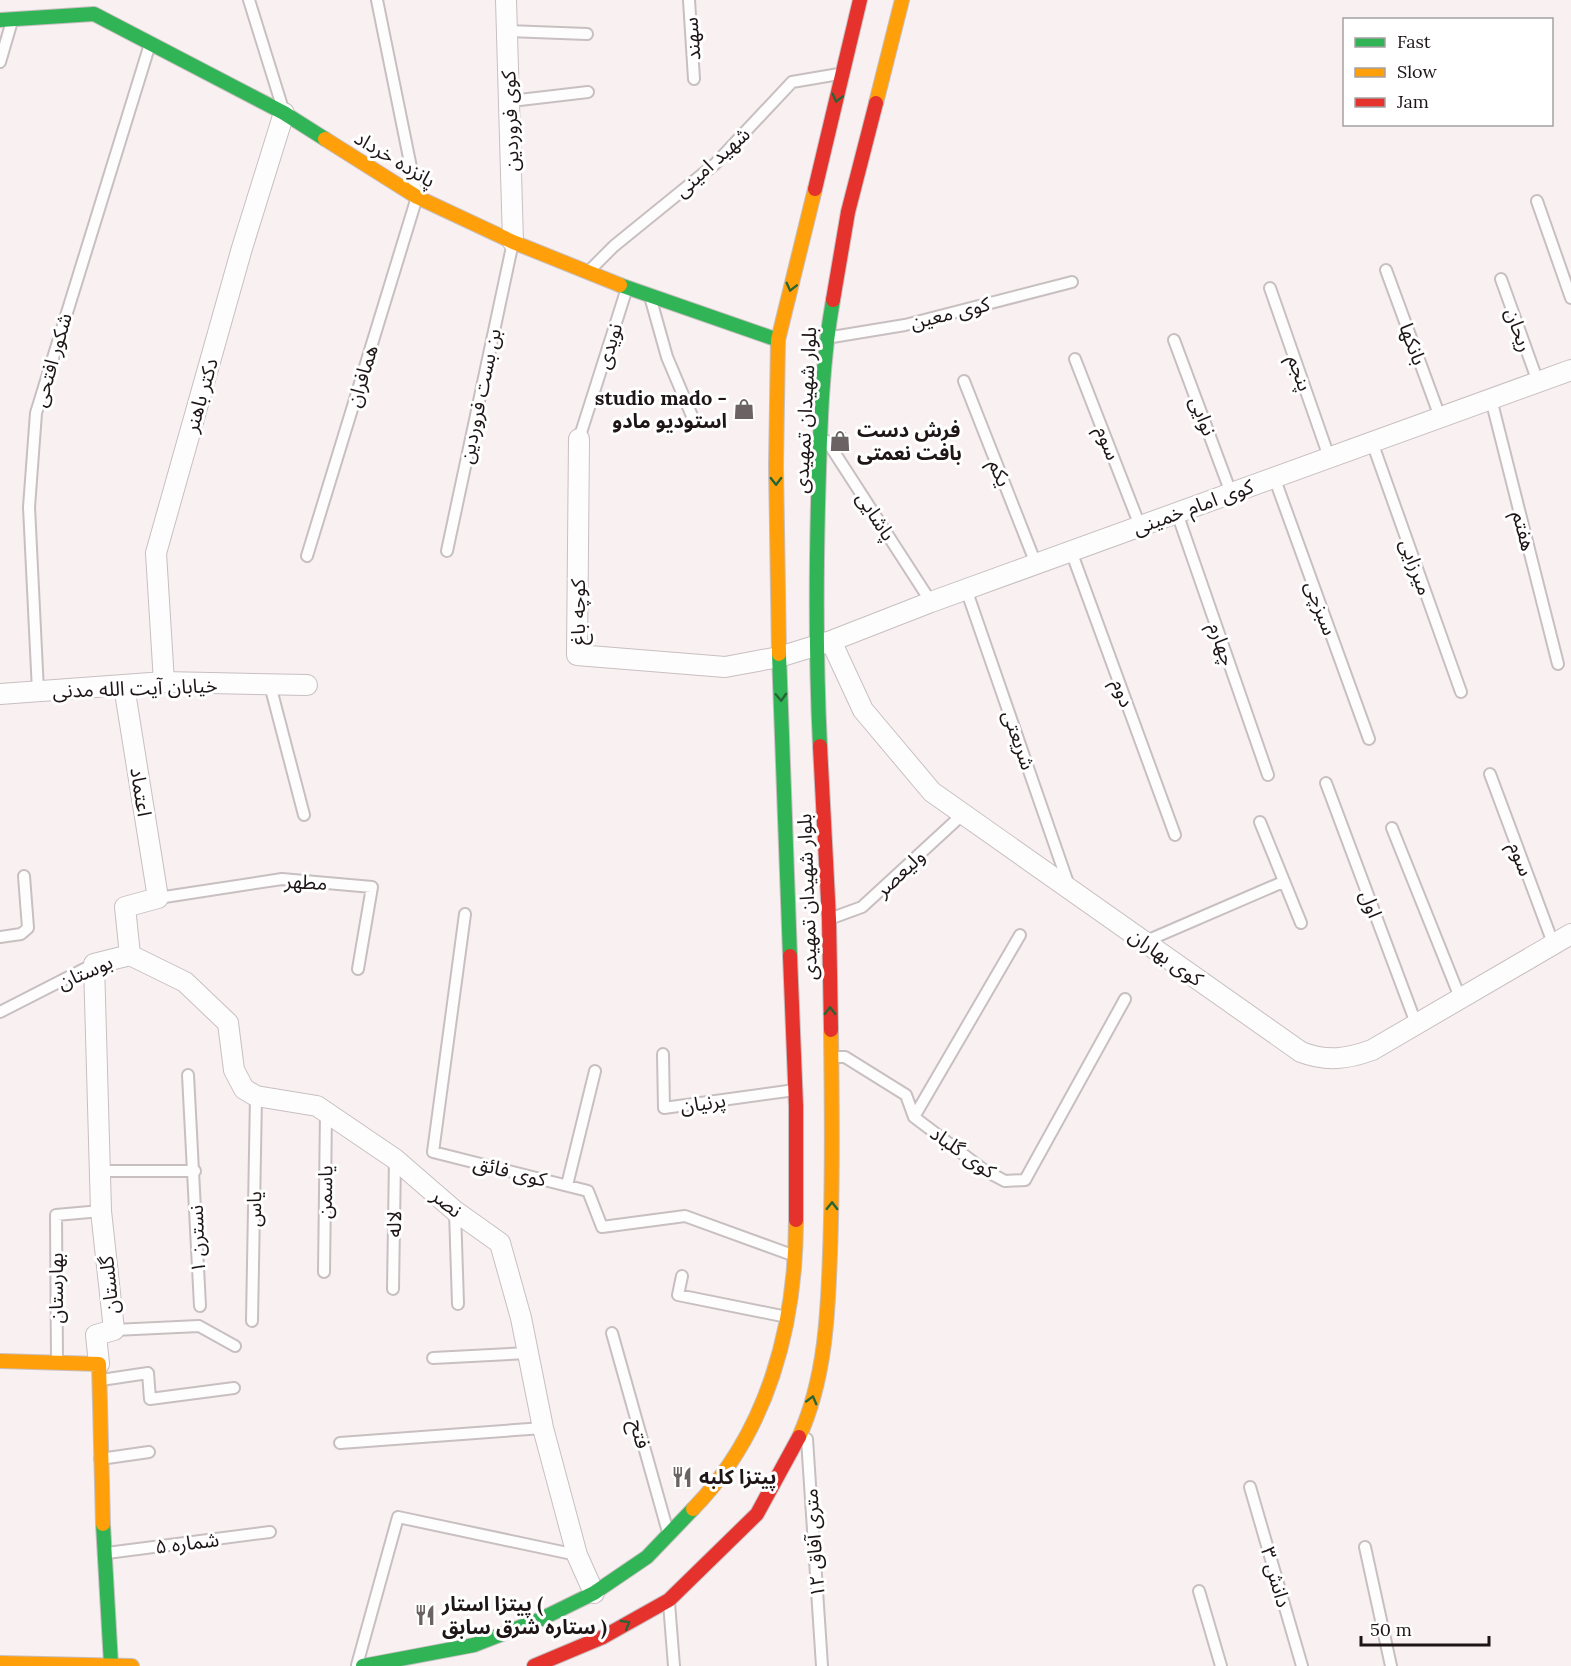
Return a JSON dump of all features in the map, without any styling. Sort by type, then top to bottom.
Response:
[{"type":"main road","name":"بلوار شهیدان تمهیدی","points":[[363,1666],[394,1664],[474,1645],[541,1619],[594,1593],[646,1557],[715,1487],[756,1423],[776,1367],[787,1317],[796,1256],[795,1090],[779,657],[776,466],[778,340],[860,0]]},
{"type":"main road","name":"بلوار شهیدان تمهیدی","points":[[534,1666],[603,1637],[669,1600],[757,1514],[788,1461],[806,1421],[819,1374],[828,1305],[833,1179],[821,431],[826,338],[848,212],[902,0]]},
{"type":"main road","name":"پانزده خرداد","points":[[6,19],[92,7],[284,113],[417,197],[513,242],[650,297],[778,340]]},
{"type":"main road","points":[[0,1361],[57,1362],[98,1372]]},
{"type":"main road","name":"گلستان","points":[[98,1372],[104,1553],[111,1664]]},
{"type":"main road","points":[[469,1660],[474,1645]]},
{"type":"main road","points":[[0,1663],[132,1666]]},
{"type":"street","name":"کوی فروردین","points":[[506,0],[513,242]]},
{"type":"street","name":"دکتر باهنر","points":[[164,682],[156,553],[242,248],[284,113]]},
{"type":"street","name":"کوی امام خمینی","points":[[779,657],[823,644],[966,589],[1571,370]]},
{"type":"street","name":"کوچه باغ","points":[[579,439],[577,655],[725,667],[779,657]]},
{"type":"street","name":"کوی بهاران","points":[[823,644],[863,710],[932,792],[1301,1052],[1315,1058],[1332,1060],[1352,1058],[1417,1026],[1571,934]]},
{"type":"street","name":"خیابان آیت الله مدنی","points":[[0,694],[164,682],[307,685]]},
{"type":"street","name":"اعتماد","points":[[124,686],[158,898]]},
{"type":"street","name":"بوستان","points":[[94,964],[130,955],[125,906],[158,898]]},
{"type":"street","points":[[130,955],[185,982],[228,1023],[234,1070],[244,1089],[256,1096]]},
{"type":"street","name":"گلستان","points":[[94,964],[101,1211],[114,1330],[96,1335],[98,1372]]},
{"type":"street","name":"نصر","points":[[256,1096],[317,1106],[326,1111],[395,1159],[455,1211],[500,1243],[521,1318],[543,1428],[577,1555],[594,1593]]},
{"type":"lane","points":[[249,0],[284,113]]},
{"type":"lane","points":[[377,0],[417,197]]},
{"type":"lane","name":"سهند","points":[[689,0],[694,79]]},
{"type":"lane","points":[[0,62],[6,19]]},
{"type":"lane","points":[[507,31],[586,34]]},
{"type":"lane","name":"شکور افتحی","points":[[38,691],[29,507],[36,413],[151,41]]},
{"type":"lane","name":"شهید امینی","points":[[589,271],[614,246],[715,164],[792,82],[842,74]]},
{"type":"lane","points":[[510,101],[588,92]]},
{"type":"lane","name":"همافران","points":[[307,556],[417,197]]},
{"type":"lane","points":[[1537,201],[1571,298]]},
{"type":"lane","name":"بن بست فروردین","points":[[447,551],[513,242]]},
{"type":"lane","name":"بانکها","points":[[1386,270],[1440,417]]},
{"type":"lane","name":"ریحان","points":[[1501,279],[1538,382]]},
{"type":"lane","name":"کوی معین","points":[[826,338],[905,325],[1072,282]]},
{"type":"lane","name":"نویدی","points":[[579,439],[627,287]]},
{"type":"lane","name":"پنجم","points":[[1270,288],[1329,457]]},
{"type":"lane","points":[[650,297],[667,357],[692,416]]},
{"type":"lane","name":"نوایی","points":[[1174,340],[1231,493]]},
{"type":"lane","name":"سوم","points":[[1075,359],[1140,526]]},
{"type":"lane","name":"یکم","points":[[964,381],[1036,564]]},
{"type":"lane","name":"هفتم","points":[[1491,399],[1558,664]]},
{"type":"lane","name":"پاشایی","points":[[821,431],[932,602]]},
{"type":"lane","name":"میرزایی","points":[[1372,442],[1461,692]]},
{"type":"lane","name":"سبزچی","points":[[1274,477],[1369,739]]},
{"type":"lane","name":"چهارم","points":[[1177,513],[1268,775]]},
{"type":"lane","name":"دوم","points":[[1071,551],[1175,835]]},
{"type":"lane","name":"شریعتی","points":[[966,589],[1071,891]]},
{"type":"lane","points":[[270,686],[304,815]]},
{"type":"lane","name":"سوم","points":[[1490,774],[1553,943]]},
{"type":"lane","name":"اول","points":[[1326,783],[1417,1026]]},
{"type":"lane","name":"ولیعصر","points":[[829,919],[862,907],[963,814]]},
{"type":"lane","points":[[1260,822],[1300,923]]},
{"type":"lane","points":[[1392,828],[1461,1000]]},
{"type":"lane","points":[[0,937],[21,934],[28,928],[24,876]]},
{"type":"lane","name":"مطهر","points":[[158,898],[282,879],[372,887],[358,969]]},
{"type":"lane","points":[[1144,942],[1283,882]]},
{"type":"lane","name":"کوی فائق","points":[[465,914],[432,1152],[588,1191],[602,1227],[685,1216],[796,1256]]},
{"type":"lane","points":[[914,1117],[1020,935]]},
{"type":"lane","name":"بوستان","points":[[0,1012],[94,964]]},
{"type":"lane","name":"کوی گلباد","points":[[831,1057],[845,1057],[906,1095],[914,1117],[984,1170],[1005,1181],[1025,1180],[1125,999]]},
{"type":"lane","name":"پرنیان","points":[[663,1054],[664,1108],[795,1090]]},
{"type":"lane","points":[[567,1185],[595,1071]]},
{"type":"lane","name":"نسترن ۱","points":[[188,1075],[195,1172],[200,1306]]},
{"type":"lane","name":"یاس","points":[[252,1321],[256,1096]]},
{"type":"lane","name":"یاسمن","points":[[324,1272],[326,1111]]},
{"type":"lane","name":"لاله","points":[[393,1289],[395,1159]]},
{"type":"lane","points":[[100,1171],[195,1172]]},
{"type":"lane","name":"بهارستان","points":[[57,1362],[56,1215],[101,1211]]},
{"type":"lane","points":[[455,1211],[458,1304]]},
{"type":"lane","points":[[682,1276],[678,1295],[787,1317]]},
{"type":"lane","points":[[114,1330],[199,1326],[235,1346]]},
{"type":"lane","name":"فتح","points":[[612,1333],[668,1535]]},
{"type":"lane","points":[[433,1358],[527,1353]]},
{"type":"lane","points":[[98,1372],[148,1373],[150,1399],[234,1388]]},
{"type":"lane","name":"۱۲ متری آفاق","points":[[806,1421],[822,1666]]},
{"type":"lane","points":[[340,1443],[543,1428]]},
{"type":"lane","points":[[100,1459],[149,1452]]},
{"type":"lane","name":"دانش ۳","points":[[1250,1487],[1302,1666]]},
{"type":"lane","points":[[357,1666],[398,1517],[577,1555]]},
{"type":"lane","name":"شماره ۵","points":[[104,1553],[270,1532]]},
{"type":"lane","points":[[1365,1547],[1391,1666]]},
{"type":"lane","points":[[1198,1591],[1221,1666]]},
{"type":"lane","points":[[669,1600],[674,1666]]},
{"type":"building","name":"فرش دست بافت نعمتی","points":[[846,432],[845,449],[835,450],[835,433]]},
{"type":"traffic: fast","points":[[0,20],[94,14],[284,113],[325,139]]},
{"type":"traffic: fast","points":[[620,285],[778,340]]},
{"type":"traffic: fast","points":[[820,746],[817,625],[820,427],[833,300]]},
{"type":"traffic: fast","points":[[779,654],[790,956]]},
{"type":"traffic: fast","points":[[363,1666],[474,1645],[541,1619],[594,1593],[647,1557],[693,1509]]},
{"type":"traffic: fast","points":[[103,1524],[111,1664]]},
{"type":"traffic: slow","points":[[876,103],[902,0]]},
{"type":"traffic: slow","points":[[325,139],[417,197],[513,242],[620,285]]},
{"type":"traffic: slow","points":[[779,654],[776,466],[778,340],[815,189]]},
{"type":"traffic: slow","points":[[799,1437],[815,1393],[826,1323],[832,1197],[831,1030]]},
{"type":"traffic: slow","points":[[693,1509],[719,1479],[741,1446],[759,1412],[773,1375],[790,1299],[795,1260],[796,1220]]},
{"type":"traffic: slow","points":[[0,1361],[99,1364],[103,1524]]},
{"type":"traffic: slow","points":[[0,1663],[132,1666]]},
{"type":"traffic: jam","points":[[815,189],[860,0]]},
{"type":"traffic: jam","points":[[833,300],[848,212],[876,103]]},
{"type":"traffic: jam","points":[[820,746],[829,919],[831,1030]]},
{"type":"traffic: jam","points":[[790,956],[796,1106],[796,1220]]},
{"type":"traffic: jam","points":[[534,1666],[603,1637],[669,1600],[757,1514],[799,1437]]},
{"type":"place","name":"studio mado - استودیو مادو","points":[[744,409]]},
{"type":"place","name":"فرش دست بافت نعمتی","points":[[840,441]]},
{"type":"place","name":"پیتزا کلبه","points":[[682,1477]]},
{"type":"place","name":"پیتزا استار ( ستاره شرق سابق )","points":[[425,1615]]}]
